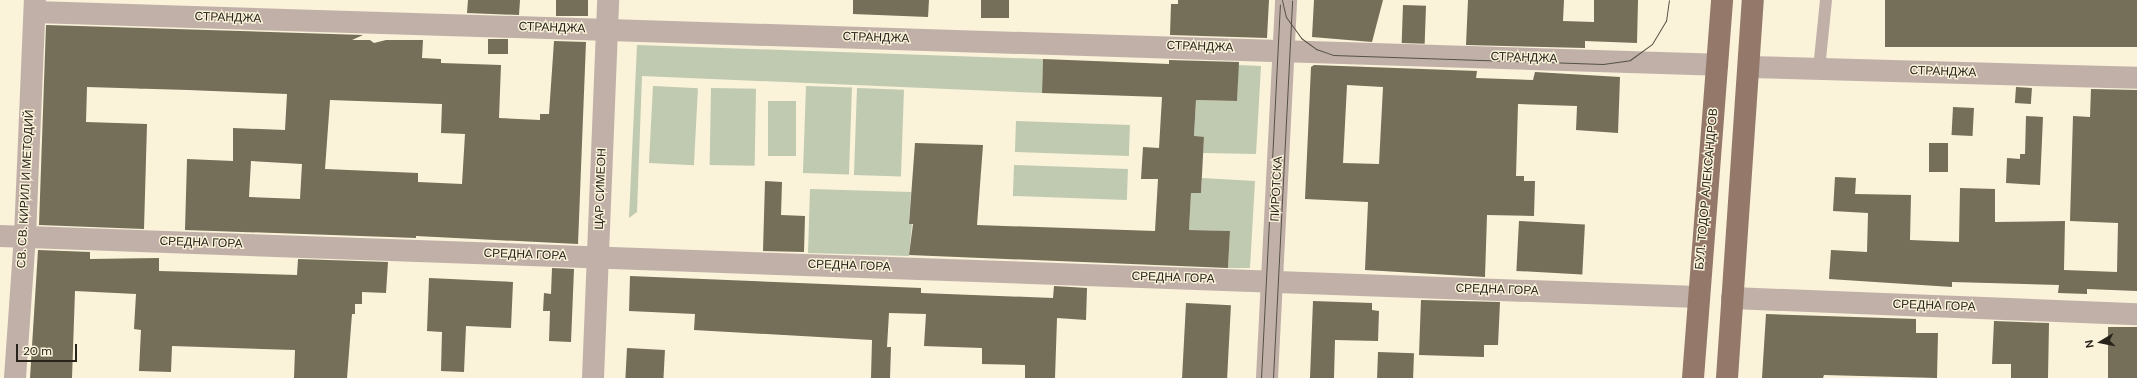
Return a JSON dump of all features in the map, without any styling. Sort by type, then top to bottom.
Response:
[{"type":"main road","name":"БУЛ. ТОДОР АЛЕКСАНДРОВ","points":[[1693,378],[1698,297],[1722,0]]},
{"type":"main road","points":[[1727,378],[1753,0]]},
{"type":"street","name":"ЦАР СИМЕОН","points":[[593,378],[608,0]]},
{"type":"street","name":"ПИРОТСКА","points":[[1267,378],[1286,0]]},
{"type":"street","name":"СТРАНДЖА","points":[[35,6],[607,30],[1284,49],[1717,65]]},
{"type":"street","name":"СВ. СВ. КИРИЛ И МЕТОДИЙ","points":[[15,378],[25,236],[35,6]]},
{"type":"street","name":"СТРАНДЖА","points":[[1749,67],[2137,78]]},
{"type":"street","name":"СРЕДНА ГОРА","points":[[0,236],[1698,297]]},
{"type":"street","name":"СРЕДНА ГОРА","points":[[1732,298],[2137,314]]},
{"type":"lane","points":[[1819,69],[1826,0]]},
{"type":"green space","points":[[637,45],[1043,59],[1042,93],[642,76],[637,212],[629,218]]},
{"type":"green space","points":[[1238,65],[1261,66],[1256,154],[1203,153],[1204,137],[1194,137],[1196,100],[1237,101]]},
{"type":"green space","points":[[653,86],[698,88],[694,165],[649,163]]},
{"type":"green space","points":[[806,86],[852,88],[849,175],[803,173]]},
{"type":"green space","points":[[711,88],[756,89],[755,166],[710,165]]},
{"type":"green space","points":[[857,88],[904,90],[901,177],[854,175]]},
{"type":"green space","points":[[768,101],[796,101],[796,156],[768,156]]},
{"type":"green space","points":[[1016,121],[1130,125],[1129,156],[1015,152]]},
{"type":"green space","points":[[1014,165],[1128,169],[1127,200],[1013,196]]},
{"type":"green space","points":[[1202,178],[1255,181],[1250,268],[1228,268],[1230,231],[1189,230],[1191,193],[1201,193]]},
{"type":"green space","points":[[810,189],[911,192],[909,223],[912,224],[909,256],[808,253]]},
{"type":"building","points":[[468,0],[520,0],[519,15],[467,13]]},
{"type":"building","points":[[556,0],[588,0],[588,16],[556,16]]},
{"type":"building","points":[[853,0],[929,0],[928,17],[853,14]]},
{"type":"building","points":[[981,0],[1009,0],[1009,18],[981,18]]},
{"type":"building","points":[[1178,0],[1269,0],[1267,38],[1170,35],[1171,4],[1178,4]]},
{"type":"building","points":[[1314,0],[1383,0],[1372,42],[1312,37]]},
{"type":"building","points":[[1468,0],[1564,0],[1563,21],[1594,22],[1594,0],[1638,0],[1637,43],[1585,41],[1585,48],[1466,45]]},
{"type":"building","points":[[1885,0],[2137,0],[2137,47],[1885,47]]},
{"type":"building","points":[[1403,5],[1426,6],[1425,44],[1402,43]]},
{"type":"building","points":[[46,25],[363,35],[352,40],[370,40],[374,43],[386,40],[423,40],[422,58],[441,59],[441,63],[501,65],[499,118],[540,120],[540,114],[549,114],[554,41],[586,42],[578,244],[416,236],[416,238],[185,230],[187,159],[233,161],[233,128],[285,130],[287,94],[188,90],[87,87],[86,122],[147,124],[144,229],[39,225]],"holes":[[[330,100],[442,104],[441,133],[465,134],[462,184],[418,182],[418,173],[325,169]],[[251,161],[302,164],[300,199],[249,197]]]},
{"type":"building","points":[[488,39],[508,39],[508,54],[488,54]]},
{"type":"building","points":[[1043,59],[1169,64],[1169,60],[1239,62],[1237,101],[1196,100],[1194,136],[1204,137],[1201,193],[1191,193],[1189,230],[1230,231],[1228,268],[909,255],[913,224],[909,224],[915,143],[983,145],[977,225],[1155,231],[1158,179],[1141,179],[1143,147],[1159,148],[1162,97],[1042,93]]},
{"type":"building","points":[[1314,65],[1477,71],[1476,78],[1533,80],[1535,72],[1620,77],[1618,133],[1576,130],[1577,106],[1518,104],[1516,176],[1524,176],[1524,181],[1535,181],[1534,216],[1487,215],[1485,277],[1365,270],[1368,202],[1305,199],[1311,67]],"holes":[[[1347,85],[1383,87],[1379,164],[1343,163]]]},
{"type":"building","points":[[2016,87],[2032,88],[2031,104],[2015,103]]},
{"type":"building","points":[[2091,89],[2137,90],[2137,291],[2087,289],[2087,294],[2058,293],[2059,285],[1952,282],[1952,287],[1829,279],[1831,250],[1867,252],[1868,213],[1833,211],[1835,177],[1856,178],[1855,194],[1911,195],[1910,240],[1959,242],[1960,188],[1995,189],[1995,222],[2065,221],[2064,270],[2117,272],[2118,223],[2070,221],[2073,116],[2090,117]]},
{"type":"building","points":[[1953,107],[1974,108],[1973,136],[1952,135]]},
{"type":"building","points":[[2026,116],[2043,117],[2040,185],[2006,183],[2007,158],[2020,159],[2020,154],[2025,154]]},
{"type":"building","points":[[1929,143],[1948,143],[1948,172],[1929,172]]},
{"type":"building","points":[[765,181],[782,182],[781,215],[805,216],[804,252],[763,251]]},
{"type":"building","points":[[1519,221],[1585,224],[1582,274],[1516,271]]},
{"type":"building","points":[[38,250],[90,252],[90,259],[159,258],[159,271],[297,275],[298,259],[388,262],[386,293],[362,292],[362,304],[355,304],[355,314],[352,314],[347,378],[294,378],[295,350],[172,346],[171,372],[139,371],[141,330],[134,329],[136,294],[75,291],[72,378],[30,378]]},
{"type":"building","points":[[552,268],[574,269],[571,342],[549,341],[550,311],[543,311],[544,293],[551,294]]},
{"type":"building","points":[[630,276],[921,288],[921,293],[1053,298],[1054,286],[1087,288],[1086,320],[1057,318],[1055,378],[1025,378],[1025,365],[982,364],[982,348],[924,346],[926,314],[889,313],[887,347],[891,347],[890,378],[871,378],[872,340],[694,330],[695,314],[629,311]]},
{"type":"building","points":[[429,278],[513,282],[511,328],[466,326],[464,372],[441,371],[442,332],[427,331]]},
{"type":"building","points":[[1421,300],[1500,302],[1498,345],[1484,345],[1484,357],[1419,355]]},
{"type":"building","points":[[1313,301],[1372,303],[1372,310],[1379,311],[1378,341],[1335,340],[1334,378],[1310,378]]},
{"type":"building","points":[[1186,303],[1231,305],[1227,378],[1182,378]]},
{"type":"building","points":[[1766,314],[1916,319],[1916,333],[1938,333],[1937,378],[1824,375],[1823,378],[1762,378]]},
{"type":"building","points":[[1994,321],[2049,323],[2048,378],[2011,378],[2011,364],[1992,364]]},
{"type":"building","points":[[2108,327],[2137,327],[2137,378],[2108,378]]},
{"type":"building","points":[[627,348],[665,350],[663,378],[625,378]]},
{"type":"building","points":[[1378,352],[1414,353],[1413,378],[1377,378]]},
{"type":"tram line","points":[[1282,0],[1286,17],[1301,38],[1316,49],[1333,55],[1603,64],[1630,60],[1652,44],[1666,21],[1669,0]]},
{"type":"tram line","points":[[1273,378],[1292,0]]},
{"type":"tram line","points":[[1261,378],[1280,4]]}]
